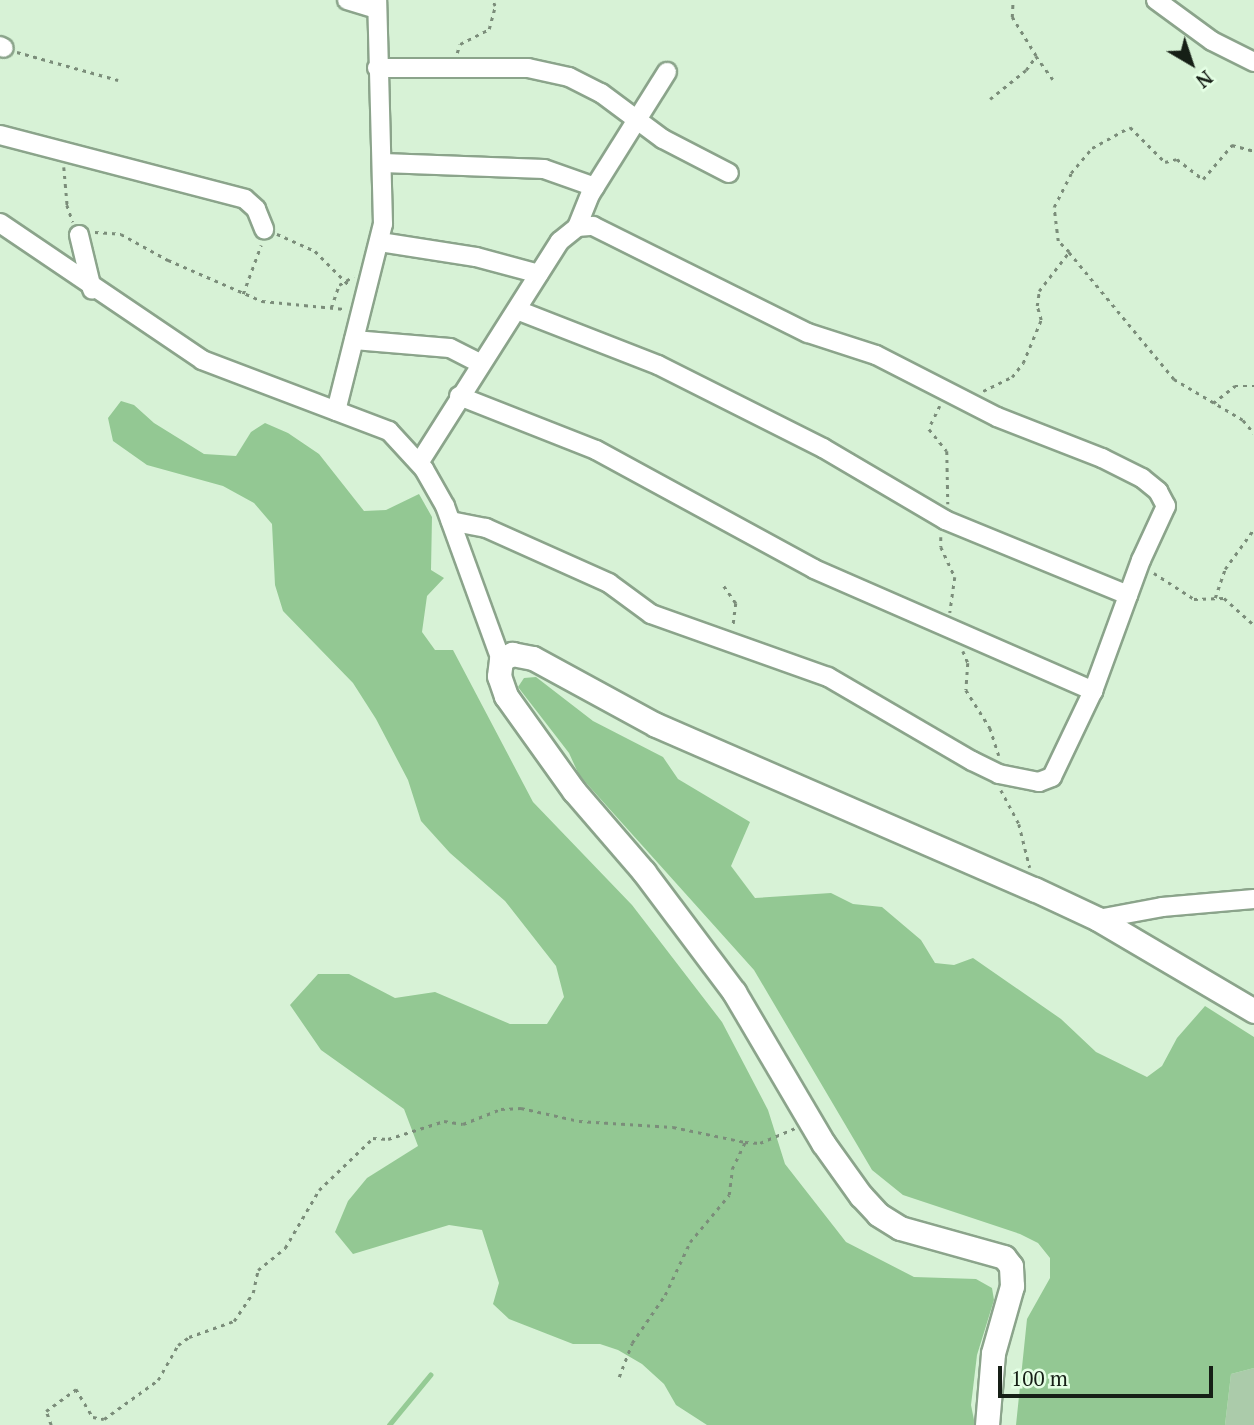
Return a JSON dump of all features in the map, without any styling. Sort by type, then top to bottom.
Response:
[{"type":"main road","points":[[987,1425],[989,1377],[1014,1275],[1011,1266],[1004,1257],[900,1228],[877,1214],[810,1120],[734,992],[644,872],[574,792],[506,696],[499,676],[500,660],[512,654],[533,658],[656,725],[1098,919],[1254,1010]]},
{"type":"street","points":[[336,411],[380,242],[383,163],[377,68],[377,5],[347,0]]},
{"type":"street","points":[[1156,0],[1212,41],[1254,62]]},
{"type":"street","points":[[377,68],[528,68],[569,77],[601,93],[674,145],[729,173]]},
{"type":"street","points":[[419,463],[459,396],[560,241],[577,227],[595,187],[667,72]]},
{"type":"street","points":[[0,135],[245,199],[256,209],[264,229]]},
{"type":"street","points":[[383,163],[544,169],[595,187]]},
{"type":"street","points":[[0,223],[92,289],[222,370],[389,431],[419,463],[451,521],[500,660]]},
{"type":"street","points":[[451,521],[486,528],[609,583],[651,614],[828,677],[972,761],[1025,781],[1039,782],[1052,777],[1093,691],[1140,559],[1166,506],[1158,491],[1102,458],[997,417],[876,355],[808,333],[593,226],[577,227]]},
{"type":"street","points":[[79,235],[92,289]]},
{"type":"street","points":[[380,242],[476,257],[540,274]]},
{"type":"street","points":[[517,310],[658,365],[823,448],[945,520],[1128,595]]},
{"type":"street","points":[[354,340],[450,348],[481,363]]},
{"type":"street","points":[[459,396],[596,450],[814,569],[1093,691]]},
{"type":"street","points":[[1098,919],[1162,907],[1254,900]]},
{"type":"path","points":[[458,66],[457,47],[489,29],[495,6],[492,0]]},
{"type":"path","points":[[1011,1],[1013,18],[1053,79]]},
{"type":"path","points":[[2,47],[118,80]]},
{"type":"path","points":[[990,99],[1026,70],[1036,56]]},
{"type":"path","points":[[1254,151],[1232,145],[1203,179],[1177,159],[1165,162],[1130,127],[1122,129],[1092,148],[1071,173],[1054,207],[1058,241],[1174,379],[1243,420],[1254,433]]},
{"type":"path","points":[[66,153],[65,194],[79,235],[121,234],[243,294],[285,306],[331,309],[364,305]]},
{"type":"path","points":[[243,294],[264,229],[315,251],[364,305]]},
{"type":"path","points":[[957,396],[979,394],[1012,377],[1041,320],[1037,306],[1039,291],[1069,252]]},
{"type":"path","points":[[331,309],[343,281],[374,271]]},
{"type":"path","points":[[1213,403],[1235,386],[1254,386]]},
{"type":"path","points":[[1215,598],[1225,569],[1254,529]]},
{"type":"path","points":[[1140,559],[1177,590],[1204,602],[1224,598],[1254,625]]},
{"type":"path","points":[[724,586],[733,594],[737,614],[724,642]]},
{"type":"path","points":[[51,1425],[46,1411],[76,1389],[93,1417],[104,1419],[158,1380],[188,1337],[234,1321],[250,1299],[258,1270],[285,1248],[319,1190],[373,1138],[404,1136],[443,1121],[463,1124],[501,1109],[538,1108],[579,1121],[673,1127],[760,1143],[810,1120]]},
{"type":"path","points":[[619,1377],[632,1343],[665,1295],[690,1242],[729,1195],[732,1169],[746,1142]]},
{"type":"green space","points":[[121,401],[134,405],[154,423],[204,454],[236,456],[251,432],[265,423],[288,433],[319,454],[364,511],[386,510],[419,494],[432,517],[431,570],[444,578],[427,596],[422,632],[435,650],[453,650],[533,802],[632,905],[722,1022],[768,1110],[785,1164],[846,1242],[914,1277],[976,1279],[992,1288],[994,1300],[977,1355],[971,1405],[975,1425],[707,1425],[676,1405],[664,1384],[642,1364],[618,1350],[600,1344],[573,1344],[509,1319],[493,1304],[499,1283],[482,1230],[449,1225],[353,1254],[335,1232],[348,1201],[367,1178],[418,1146],[404,1109],[321,1050],[290,1005],[318,974],[349,974],[395,998],[435,992],[510,1024],[547,1024],[564,997],[556,966],[505,901],[450,853],[421,821],[408,780],[376,719],[353,683],[283,611],[275,585],[272,524],[254,503],[223,486],[147,465],[113,441],[108,418]]},
{"type":"green space","points":[[536,677],[593,721],[663,757],[678,779],[750,822],[731,866],[755,898],[831,893],[853,904],[882,907],[921,940],[935,963],[954,965],[973,958],[1061,1019],[1096,1052],[1147,1077],[1162,1066],[1177,1038],[1205,1006],[1254,1037],[1254,1368],[1231,1374],[1225,1425],[1016,1425],[1027,1319],[1050,1278],[1050,1258],[1038,1243],[1020,1234],[903,1195],[872,1170],[754,970],[579,775],[569,753],[518,687],[524,678]]},
{"type":"green space","points":[[1254,1368],[1254,1425],[1225,1425],[1231,1374]]},
{"type":"waterway","points":[[389,1425],[430,1375]]}]
